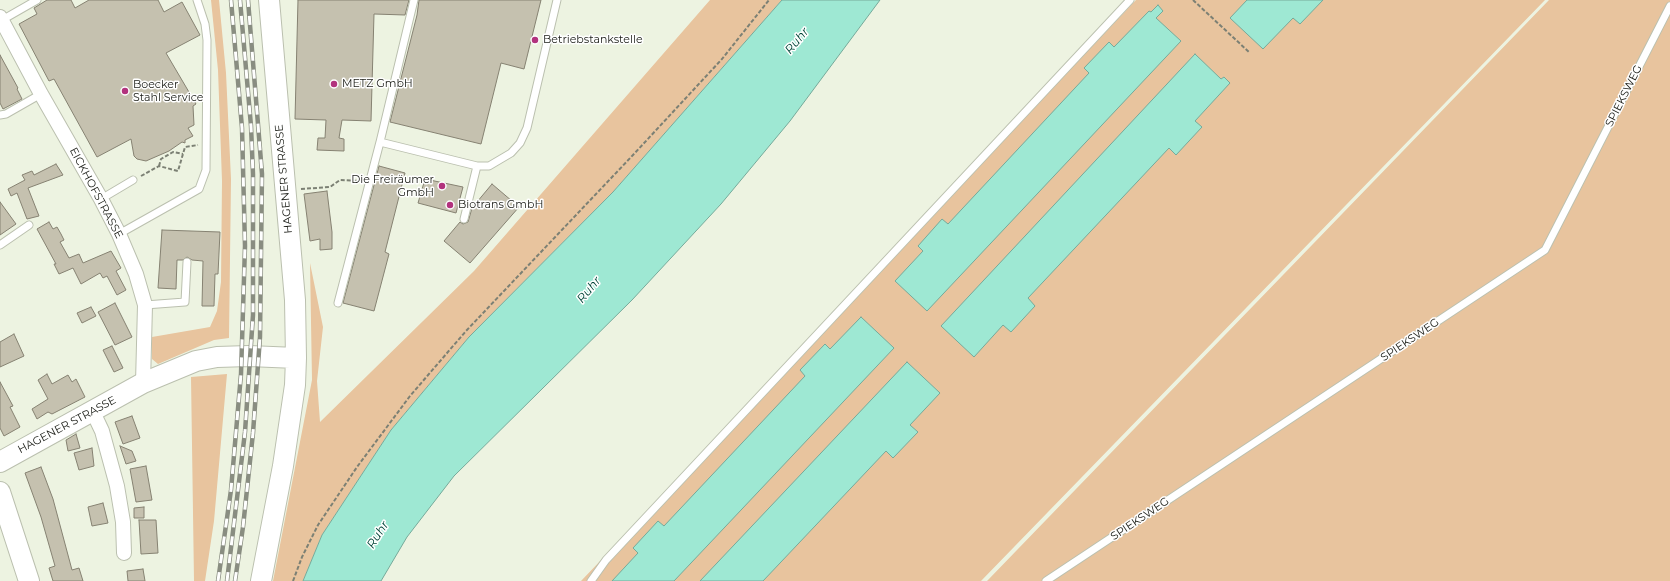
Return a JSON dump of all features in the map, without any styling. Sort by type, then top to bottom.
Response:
[{"type":"main road","name":"HAGENER STRASSE","points":[[260,581],[283,466],[295,385],[296,358],[295,300],[270,0]]},
{"type":"main road","name":"HAGENER STRASSE","points":[[0,462],[93,412],[143,383],[196,361],[218,357],[249,356],[296,358]]},
{"type":"main road","points":[[0,492],[29,581]]},
{"type":"street","name":"EICKHOFSTRASSE","points":[[2,24],[101,199],[119,234],[136,274],[145,305],[143,383]]},
{"type":"street","points":[[93,412],[102,431],[117,486],[122,522],[124,553]]},
{"type":"lane","points":[[2,24],[37,0]]},
{"type":"lane","points":[[119,234],[198,189],[206,170],[206,40],[205,24],[197,0]]},
{"type":"lane","points":[[338,303],[380,142],[414,0]]},
{"type":"lane","points":[[380,142],[477,166],[489,166],[511,153],[520,142],[527,128],[557,0]]},
{"type":"lane","points":[[591,581],[606,560],[1130,0]]},
{"type":"lane","name":"SPIEKSWEG","points":[[1046,581],[1545,250],[1670,6]]},
{"type":"lane","points":[[0,115],[6,114],[41,94]]},
{"type":"lane","points":[[464,219],[477,166]]},
{"type":"lane","points":[[101,199],[133,180]]},
{"type":"lane","points":[[0,245],[29,225]]},
{"type":"lane","points":[[145,305],[185,302],[187,262]]},
{"type":"path","points":[[293,581],[302,557],[318,525],[357,467],[410,396],[466,331],[722,59],[769,0]]},
{"type":"path","points":[[1193,0],[1250,53]]},
{"type":"path","points":[[133,180],[160,166],[178,171],[185,146],[206,144]]},
{"type":"path","points":[[160,166],[161,159],[173,152],[183,154]]},
{"type":"path","points":[[302,189],[330,187],[340,180],[370,181]]},
{"type":"shaded area","points":[[211,0],[219,0],[226,73],[231,179],[229,338],[214,340],[158,364],[152,359],[152,337],[210,327],[217,311],[221,282],[222,181],[218,70]]},
{"type":"shaded area","points":[[710,0],[782,0],[613,192],[469,337],[391,430],[322,535],[303,581],[273,581],[312,380],[310,263],[323,327],[317,381],[320,422],[474,271]]},
{"type":"shaded area","points":[[1136,0],[1545,0],[981,581],[581,581]]},
{"type":"shaded area","points":[[1549,0],[1670,0],[1670,581],[987,581]]},
{"type":"shaded area","points":[[227,374],[214,521],[205,581],[194,581],[191,377]]},
{"type":"water","name":"Ruhr","points":[[782,0],[880,0],[790,121],[721,204],[632,300],[454,476],[407,537],[381,581],[303,581],[322,535],[391,430],[469,337],[613,192]]},
{"type":"water","points":[[1247,0],[1323,0],[1300,24],[1293,18],[1263,49],[1230,18]]},
{"type":"water","points":[[1158,5],[1163,11],[1156,18],[1181,41],[927,311],[895,281],[923,251],[918,246],[942,219],[948,224],[1089,73],[1084,68],[1109,42],[1114,47],[1149,11],[1151,12]]},
{"type":"water","points":[[1195,54],[1221,79],[1224,77],[1230,83],[1195,121],[1202,127],[1176,155],[1169,148],[1028,298],[1035,306],[1011,332],[1003,325],[974,357],[941,326]]},
{"type":"water","points":[[861,317],[894,348],[674,581],[612,581],[638,553],[633,548],[658,521],[664,526],[805,376],[800,370],[825,344],[830,349]]},
{"type":"water","points":[[907,362],[940,393],[910,425],[918,432],[893,458],[886,451],[763,581],[700,581]]},
{"type":"building","points":[[47,0],[71,0],[75,8],[89,0],[158,0],[164,12],[182,2],[200,35],[166,53],[196,104],[193,106],[194,125],[188,128],[193,136],[185,140],[185,143],[182,142],[169,151],[146,161],[137,159],[134,156],[131,139],[97,157],[54,79],[49,81],[19,24],[37,14],[34,8]]},
{"type":"building","name":"METZ GmbH","points":[[298,0],[409,0],[405,15],[374,14],[371,121],[342,120],[339,138],[344,139],[344,151],[317,150],[318,138],[325,138],[326,120],[295,119]]},
{"type":"building","points":[[419,0],[541,0],[524,69],[501,63],[481,144],[390,122],[417,15]]},
{"type":"building","points":[[0,55],[18,88],[17,89],[22,99],[3,109],[0,103]]},
{"type":"building","points":[[56,164],[63,175],[28,188],[39,216],[27,219],[17,193],[11,196],[8,189],[25,180],[22,175],[32,171],[34,175]]},
{"type":"building","points":[[379,166],[405,173],[385,252],[389,254],[374,311],[343,303]]},
{"type":"building","points":[[425,179],[463,187],[456,213],[418,203]]},
{"type":"building","points":[[492,184],[519,207],[470,263],[444,241],[460,222],[463,224],[468,222],[472,208]]},
{"type":"building","points":[[327,191],[332,232],[332,249],[320,250],[320,239],[310,241],[304,194]]},
{"type":"building","points":[[0,202],[16,224],[0,235]]},
{"type":"building","points":[[49,222],[53,229],[57,227],[61,234],[64,240],[60,242],[69,258],[79,254],[83,263],[111,251],[121,268],[116,271],[126,290],[117,295],[107,276],[103,278],[100,273],[81,284],[73,268],[59,274],[54,264],[56,264],[37,229]]},
{"type":"building","points":[[162,230],[220,232],[218,274],[215,274],[214,306],[202,306],[203,261],[192,260],[187,257],[183,260],[177,260],[176,289],[158,288]]},
{"type":"building","points":[[115,303],[132,337],[115,345],[98,312]]},
{"type":"building","points":[[91,307],[96,316],[82,323],[77,313]]},
{"type":"building","points":[[14,334],[24,356],[0,367],[0,342]]},
{"type":"building","points":[[112,346],[123,368],[114,372],[103,350]]},
{"type":"building","points":[[47,374],[52,384],[68,375],[72,382],[76,379],[85,397],[52,414],[48,412],[37,419],[32,409],[48,399],[38,380]]},
{"type":"building","points":[[0,382],[13,406],[10,407],[20,427],[4,436],[0,428]]},
{"type":"building","points":[[132,416],[140,438],[123,444],[115,422]]},
{"type":"building","points":[[76,434],[80,448],[68,451],[66,440]]},
{"type":"building","points":[[120,446],[132,451],[136,461],[126,464]]},
{"type":"building","points":[[92,448],[94,466],[79,470],[74,453]]},
{"type":"building","points":[[146,466],[152,500],[136,502],[130,469]]},
{"type":"building","points":[[41,467],[53,499],[72,570],[79,568],[83,581],[53,581],[49,568],[55,566],[41,517],[25,473]]},
{"type":"building","points":[[103,503],[108,523],[92,526],[88,507]]},
{"type":"building","points":[[144,507],[144,518],[134,518],[134,508]]},
{"type":"building","points":[[139,520],[156,520],[158,553],[141,554]]},
{"type":"building","points":[[143,569],[145,581],[128,581],[127,571]]},
{"type":"railway","points":[[218,581],[231,490],[241,374],[245,246],[242,128],[231,0]]},
{"type":"railway","points":[[227,581],[245,432],[253,315],[253,174],[251,126],[240,0]]},
{"type":"railway","points":[[235,581],[243,527],[253,433],[260,337],[262,174],[248,0]]},
{"type":"place","name":"Betriebstankstelle","points":[[535,40]]},
{"type":"place","name":"METZ GmbH","points":[[334,84]]},
{"type":"place","name":"Boecker Stahl Service","points":[[125,91]]},
{"type":"place","name":"Die Freiräumer GmbH","points":[[442,186]]},
{"type":"place","name":"Biotrans GmbH","points":[[450,205]]}]
